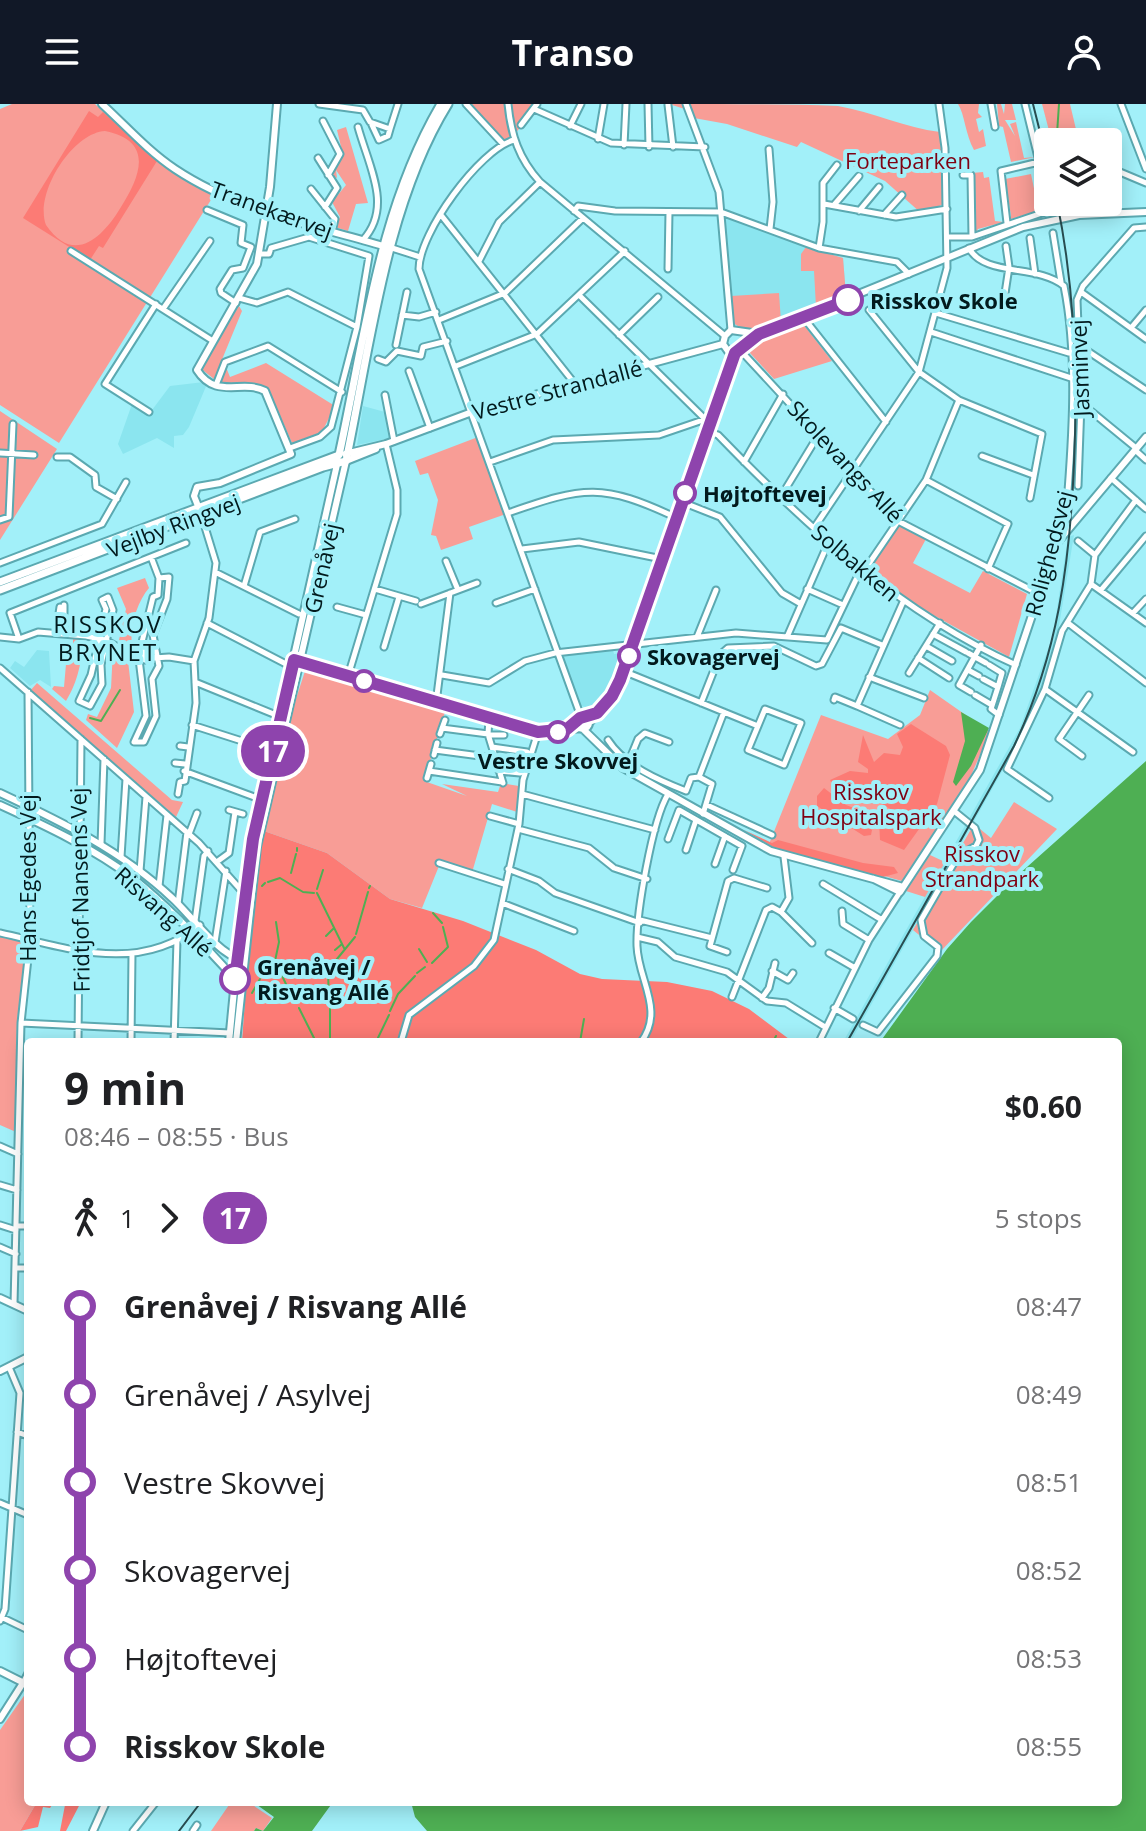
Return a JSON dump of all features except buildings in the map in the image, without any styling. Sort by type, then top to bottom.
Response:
[{"type":"main road","name":"Grenåvej","points":[[342,458],[388,247],[410,168],[441,104]]},
{"type":"main road","name":"Grenåvej","points":[[388,247],[415,170],[448,104]]},
{"type":"main road","name":"Vejlby Ringvej","points":[[0,582],[342,458]]},
{"type":"main road","name":"Vejlby Ringvej","points":[[0,590],[199,510]]},
{"type":"street","name":"Tranekærvej","points":[[102,104],[173,167],[203,185],[266,212],[420,257]]},
{"type":"street","points":[[178,794],[180,782],[185,781],[195,682],[194,661],[207,623],[215,572],[214,550],[194,493],[197,487],[220,483],[288,458],[290,448],[265,391],[255,387],[227,389],[201,376],[197,368],[238,300],[260,252],[277,104]]},
{"type":"street","points":[[319,104],[363,110],[379,140],[388,136],[398,104]]},
{"type":"street","points":[[466,104],[503,144]]},
{"type":"street","points":[[570,126],[581,104]]},
{"type":"street","points":[[598,139],[604,104]]},
{"type":"street","points":[[624,145],[626,104]]},
{"type":"street","points":[[648,104],[649,147]]},
{"type":"street","points":[[686,104],[715,175],[721,212],[728,333],[723,344],[740,347]]},
{"type":"street","points":[[814,528],[919,372],[931,332],[947,257],[945,148],[939,104]]},
{"type":"street","points":[[991,104],[995,127]]},
{"type":"street","points":[[1025,104],[1034,141]]},
{"type":"street","points":[[1121,104],[1146,169]]},
{"type":"street","points":[[508,105],[514,140],[522,158],[540,182],[728,333],[740,347]]},
{"type":"street","points":[[668,105],[673,147]]},
{"type":"street","points":[[521,125],[535,106],[598,139],[649,147],[705,147]]},
{"type":"street","points":[[323,121],[340,154],[328,175]]},
{"type":"street","points":[[372,124],[390,129]]},
{"type":"street","points":[[358,127],[380,202],[373,231],[363,240]]},
{"type":"street","points":[[514,140],[503,144],[464,180],[441,215],[420,257],[420,274],[591,739],[616,764],[784,857],[874,879],[902,890],[869,940],[821,1038]]},
{"type":"street","points":[[769,149],[773,202],[770,229]]},
{"type":"street","points":[[318,158],[337,188],[325,207]]},
{"type":"street","points":[[1007,223],[1001,171],[1034,163]]},
{"type":"street","points":[[819,248],[823,183],[837,165]]},
{"type":"street","points":[[1122,173],[1146,183]]},
{"type":"street","points":[[963,175],[971,175],[972,237]]},
{"type":"street","points":[[834,205],[859,176]]},
{"type":"street","points":[[479,261],[499,222],[540,182]]},
{"type":"street","points":[[859,211],[879,187]]},
{"type":"street","points":[[311,189],[335,219],[332,232]]},
{"type":"street","points":[[883,216],[902,195]]},
{"type":"street","points":[[824,204],[883,216],[914,217],[947,209]]},
{"type":"street","points":[[574,211],[578,206],[600,210],[721,212],[819,248],[897,262],[909,274]]},
{"type":"street","points":[[207,210],[243,225],[241,243],[260,252],[269,254],[271,248],[309,237],[369,256],[342,392],[326,433],[290,448]]},
{"type":"street","points":[[668,269],[669,212]]},
{"type":"street","points":[[297,661],[538,732],[567,729],[583,723],[612,696],[623,671],[706,425],[730,363],[740,347],[762,333],[969,248],[1053,219],[1146,214]]},
{"type":"street","points":[[441,215],[575,384]]},
{"type":"street","points":[[947,237],[972,237],[1034,215]]},
{"type":"street","points":[[439,320],[505,293],[583,218]]},
{"type":"street","name":"Jasminvej","points":[[1078,486],[1080,346],[1077,303],[1081,292],[1142,226]]},
{"type":"street","name":"Rolighedsvej","points":[[902,890],[980,770],[1054,549],[1052,534],[1067,494],[1070,353],[1065,291],[1053,233]]},
{"type":"street","points":[[1030,238],[1035,274]]},
{"type":"street","points":[[163,309],[210,241]]},
{"type":"street","points":[[1004,300],[1009,267],[1006,246]]},
{"type":"street","points":[[251,247],[243,268],[232,270],[220,289],[221,293],[257,303],[288,292],[357,327]]},
{"type":"street","points":[[969,248],[985,264],[1009,267],[1061,282]]},
{"type":"street","points":[[71,251],[213,341]]},
{"type":"street","points":[[456,366],[537,334],[625,251]]},
{"type":"street","points":[[396,345],[407,292]]},
{"type":"street","points":[[1081,292],[1146,339]]},
{"type":"street","name":"Solbakken","points":[[580,296],[780,498],[862,570],[903,602],[1016,665]]},
{"type":"street","points":[[619,335],[658,297]]},
{"type":"street","points":[[149,412],[105,384],[156,304]]},
{"type":"street","points":[[869,310],[919,372],[959,400],[1042,434],[1030,498]]},
{"type":"street","points":[[1131,328],[1146,310]]},
{"type":"street","points":[[401,315],[419,317],[436,312]]},
{"type":"street","points":[[936,313],[1070,353]]},
{"type":"street","points":[[803,318],[886,422]]},
{"type":"street","points":[[931,332],[1071,378]]},
{"type":"street","points":[[378,359],[386,362],[397,351],[421,356],[423,347],[447,341]]},
{"type":"street","name":"Vestre Strandallé","points":[[342,458],[472,412],[723,344]]},
{"type":"street","points":[[216,385],[225,362],[268,346],[342,392]]},
{"type":"street","points":[[1080,346],[1146,390]]},
{"type":"street","name":"Skolevangs Allé","points":[[740,347],[898,521],[1039,594]]},
{"type":"street","points":[[409,371],[430,428]]},
{"type":"street","points":[[744,462],[783,394]]},
{"type":"street","points":[[348,676],[397,514],[396,479],[385,395]]},
{"type":"street","points":[[442,675],[489,683],[524,662],[558,653],[736,633],[827,640],[862,570],[926,480],[959,400]]},
{"type":"street","points":[[1086,407],[1146,460]]},
{"type":"street","points":[[0,520],[9,517],[13,424]]},
{"type":"street","points":[[490,462],[553,440],[659,435],[706,425]]},
{"type":"street","points":[[780,498],[819,434]]},
{"type":"street","points":[[1054,549],[1074,520],[1146,437]]},
{"type":"street","points":[[0,453],[34,455]]},
{"type":"street","points":[[982,456],[1033,475]]},
{"type":"street","points":[[57,457],[70,457],[95,475],[96,487],[117,499]]},
{"type":"street","name":"Grenåvej","points":[[229,1038],[248,890],[342,458]]},
{"type":"street","points":[[1111,478],[1146,509]]},
{"type":"street","points":[[926,480],[1008,524],[988,569]]},
{"type":"street","points":[[0,563],[102,524],[126,482]]},
{"type":"street","points":[[508,513],[560,494],[590,490],[634,498],[677,518]]},
{"type":"street","points":[[1049,798],[1007,769],[1045,689],[1059,638],[1091,584],[1095,555],[1136,500]]},
{"type":"street","points":[[682,502],[720,517],[782,593],[801,604]]},
{"type":"street","points":[[244,586],[260,532],[295,519]]},
{"type":"street","points":[[1101,590],[1146,536]]},
{"type":"street","points":[[787,637],[829,541]]},
{"type":"street","points":[[1078,541],[1095,555]]},
{"type":"street","points":[[522,549],[579,542],[662,559]]},
{"type":"street","points":[[19,639],[10,613],[186,543]]},
{"type":"street","points":[[151,557],[159,578],[158,595]]},
{"type":"street","points":[[446,561],[458,590]]},
{"type":"street","points":[[215,572],[299,614]]},
{"type":"street","points":[[158,595],[153,597],[144,628],[142,660],[146,716],[134,742],[144,742],[156,716],[152,679],[159,666],[153,635],[167,599],[169,577],[159,578]]},
{"type":"street","points":[[375,589],[418,603],[477,583]]},
{"type":"street","points":[[1091,584],[1146,623]]},
{"type":"street","points":[[496,603],[535,589]]},
{"type":"street","points":[[807,589],[843,605]]},
{"type":"street","points":[[697,637],[716,590]]},
{"type":"street","points":[[436,703],[442,675],[450,593]]},
{"type":"street","points":[[158,595],[167,599]]},
{"type":"street","points":[[102,639],[79,701],[90,706],[101,687],[106,609],[102,600],[108,597]]},
{"type":"street","points":[[384,647],[399,597]]},
{"type":"street","points":[[1133,613],[1146,599]]},
{"type":"street","points":[[857,706],[903,602]]},
{"type":"street","points":[[56,633],[62,606],[64,634]]},
{"type":"street","points":[[337,607],[366,615]]},
{"type":"street","points":[[207,623],[286,664]]},
{"type":"street","points":[[909,673],[940,623]]},
{"type":"street","points":[[1068,623],[1146,683]]},
{"type":"street","points":[[701,703],[720,655],[728,648],[774,646],[816,666],[822,664],[841,628],[882,645]]},
{"type":"street","points":[[0,637],[19,639],[38,632],[56,633],[102,639],[142,660],[194,661]]},
{"type":"street","points":[[933,634],[1002,673],[991,711],[1000,715]]},
{"type":"street","points":[[981,645],[959,685],[992,705]]},
{"type":"street","points":[[926,646],[952,661]]},
{"type":"street","points":[[918,658],[949,678]]},
{"type":"street","points":[[0,668],[208,851],[240,889],[248,890]]},
{"type":"street","points":[[968,670],[998,687]]},
{"type":"street","points":[[623,671],[758,726]]},
{"type":"street","points":[[869,677],[924,698]]},
{"type":"street","points":[[195,682],[276,715]]},
{"type":"street","points":[[1045,689],[1133,752]]},
{"type":"street","name":"Hans Egedes Vej","points":[[14,1304],[21,1023],[30,940],[28,692]]},
{"type":"street","points":[[1082,756],[1059,739],[1089,695]]},
{"type":"street","points":[[834,700],[835,697],[900,725]]},
{"type":"street","points":[[765,709],[801,723],[784,765],[748,750],[758,726],[765,709]]},
{"type":"street","points":[[699,777],[724,712]]},
{"type":"street","points":[[431,764],[428,775],[502,783],[488,735],[489,719]]},
{"type":"street","points":[[445,720],[441,731],[504,735]]},
{"type":"street","points":[[189,728],[242,741]]},
{"type":"street","points":[[402,1038],[409,1015],[483,957],[494,940],[518,826],[525,773],[538,732]]},
{"type":"street","points":[[628,761],[638,739],[645,733],[669,742]]},
{"type":"street","name":"Fridtjof Nansens Vej","points":[[78,1038],[81,739]]},
{"type":"street","points":[[608,740],[617,753],[661,781],[686,791],[691,778],[699,777],[712,784],[703,814]]},
{"type":"street","points":[[180,746],[188,747]]},
{"type":"street","points":[[492,747],[527,752]]},
{"type":"street","points":[[435,749],[495,758]]},
{"type":"street","points":[[101,844],[104,759]]},
{"type":"street","points":[[175,763],[257,798]]},
{"type":"street","points":[[499,771],[520,773]]},
{"type":"street","points":[[121,857],[126,779]]},
{"type":"street","name":"Risvang Allé","points":[[0,793],[79,831],[121,857],[159,886],[215,942],[240,958]]},
{"type":"street","points":[[522,794],[655,830]]},
{"type":"street","points":[[644,1038],[651,1012],[637,937],[658,811],[668,794]]},
{"type":"street","points":[[140,871],[146,797]]},
{"type":"street","name":"Risvang Allé","points":[[0,805],[79,843],[134,879],[192,932],[226,969],[238,973]]},
{"type":"street","points":[[683,812],[687,805]]},
{"type":"street","points":[[707,805],[772,835]]},
{"type":"street","points":[[668,839],[679,810],[742,846],[733,870]]},
{"type":"street","points":[[218,861],[229,853],[232,811],[243,814]]},
{"type":"street","points":[[863,1025],[878,1032],[934,961],[938,947],[924,936],[921,920],[958,856],[976,846],[979,840],[975,828],[954,811]]},
{"type":"street","points":[[178,904],[188,833],[197,813]]},
{"type":"street","points":[[159,886],[167,815]]},
{"type":"street","points":[[490,816],[589,848],[614,868],[647,879]]},
{"type":"street","points":[[686,850],[696,820]]},
{"type":"street","points":[[715,864],[725,836]]},
{"type":"street","points":[[0,933],[81,952],[132,954],[177,940],[192,932],[198,923],[204,856],[208,851]]},
{"type":"street","points":[[781,912],[789,898],[784,857]]},
{"type":"street","points":[[439,863],[504,884]]},
{"type":"street","points":[[508,869],[539,881],[555,893],[640,921],[712,938]]},
{"type":"street","points":[[215,942],[226,871]]},
{"type":"street","points":[[727,952],[710,946],[731,878],[767,888]]},
{"type":"street","points":[[823,884],[882,920]]},
{"type":"street","points":[[502,903],[574,931]]},
{"type":"street","points":[[732,997],[766,910],[772,907],[781,912],[812,943]]},
{"type":"street","points":[[842,911],[843,924],[869,940]]},
{"type":"street","points":[[637,937],[658,942],[675,957],[721,969],[769,1002],[786,1003],[825,1027]]},
{"type":"street","points":[[174,1038],[177,940]]},
{"type":"street","points":[[829,953],[856,968]]},
{"type":"street","points":[[131,1038],[132,954]]},
{"type":"street","points":[[762,998],[769,988],[775,963]]},
{"type":"street","points":[[772,971],[788,980],[793,973]]},
{"type":"street","name":"Grenåvej","points":[[236,1038],[238,973]]},
{"type":"street","points":[[769,1002],[773,995]]},
{"type":"street","points":[[834,1008],[853,1019]]},
{"type":"street","points":[[21,1023],[230,1033]]},
{"type":"street","points":[[19,1102],[24,1102]]},
{"type":"street","points":[[0,1146],[18,1154]]},
{"type":"street","points":[[0,1185],[24,1184]]},
{"type":"street","points":[[0,1225],[24,1227]]},
{"type":"street","points":[[0,1247],[16,1254]]},
{"type":"street","points":[[16,1268],[24,1268]]},
{"type":"street","points":[[0,1298],[24,1309]]},
{"type":"street","points":[[0,1371],[24,1359]]},
{"type":"street","points":[[9,1367],[20,1393],[1,1618],[24,1628]]},
{"type":"street","points":[[20,1393],[24,1394]]},
{"type":"street","points":[[17,1432],[24,1435]]},
{"type":"street","points":[[0,1503],[24,1513]]},
{"type":"street","points":[[0,1671],[24,1683]]},
{"type":"street","points":[[0,1719],[24,1687]]},
{"type":"street","points":[[93,1831],[104,1806]]},
{"type":"street","points":[[133,1831],[153,1806]]},
{"type":"shaded area","points":[[89,111],[98,117],[103,112],[157,161],[103,248],[99,246],[90,260],[23,218]],"holes":[[[105,131],[121,136],[137,152],[139,162],[134,184],[114,218],[97,237],[87,243],[67,244],[46,225],[44,212],[51,182],[69,153],[92,134]]]},
{"type":"shaded area","name":"Risskov Skole","points":[[724,214],[814,250],[843,258],[846,295],[752,331],[735,325]]},
{"type":"shaded area","points":[[207,384],[189,427],[183,435],[174,436],[174,448],[157,438],[123,454],[118,444],[132,404],[149,414],[170,386]]},
{"type":"shaded area","points":[[363,406],[385,412],[391,438],[357,445]]},
{"type":"shaded area","points":[[1074,535],[1055,650],[1024,732],[853,1038],[845,1038],[1020,728],[1053,635],[1068,537]]},
{"type":"shaded area","points":[[37,650],[49,651],[51,687],[40,680],[30,686],[10,668],[15,661],[24,667]]},
{"type":"shaded area","points":[[613,650],[614,654],[623,653],[610,692],[595,709],[581,706],[563,656]]},
{"type":"shaded area","points":[[961,712],[989,728],[971,766],[956,786],[953,782],[965,741]]},
{"type":"shaded area","points":[[911,724],[946,746],[950,755],[937,804],[904,850],[880,840],[879,821],[894,817],[895,812],[879,802],[869,804],[833,786],[830,780],[850,771],[868,773],[868,769],[858,762],[863,735],[874,762],[884,753],[900,755],[903,747],[897,734]]},
{"type":"shaded area","points":[[1146,761],[1146,1831],[427,1831],[415,1817],[412,1806],[1122,1806],[1122,1038],[883,1038],[947,949],[1018,875]]},
{"type":"shaded area","points":[[824,788],[846,805],[870,814],[871,821],[859,821],[872,830],[871,835],[864,836],[817,806],[817,796]]},
{"type":"shaded area","points":[[744,830],[772,843],[778,840],[863,863],[894,867],[898,873],[883,877],[783,853]]},
{"type":"shaded area","points":[[264,831],[327,853],[390,899],[463,921],[536,950],[580,974],[602,979],[667,982],[712,991],[749,1009],[788,1038],[242,1038],[251,914]]},
{"type":"shaded area","points":[[35,1806],[51,1806],[43,1807],[38,1827],[20,1831]]},
{"type":"shaded area","points":[[65,1806],[79,1806],[66,1831],[60,1831]]},
{"type":"shaded area","points":[[259,1806],[330,1806],[312,1831],[263,1831],[274,1817]]},
{"type":"green space","points":[[12,104],[95,104],[157,161],[214,195],[59,443],[0,405],[0,109]]},
{"type":"green space","points":[[469,104],[539,104],[514,135],[501,141]]},
{"type":"green space","name":"Forteparken","points":[[669,104],[838,106],[940,132],[944,204],[921,213],[885,181],[801,142],[797,147],[727,124],[694,118],[691,111]]},
{"type":"green space","points":[[958,104],[979,104],[978,113],[982,117],[976,119],[979,132],[983,129],[986,146],[974,150]]},
{"type":"green space","points":[[997,104],[1001,104],[1004,114],[1005,104],[1012,104],[1016,120],[1005,120],[1015,136],[1010,124],[1016,122],[1024,158],[1034,157],[1011,162],[1003,127],[999,126]]},
{"type":"green space","points":[[1042,104],[1070,104],[1076,128],[1048,128]]},
{"type":"green space","points":[[346,127],[368,203],[356,204],[348,231],[335,227],[340,217],[332,202],[346,185],[336,170],[337,178],[331,175],[343,155],[337,130]]},
{"type":"green space","points":[[983,172],[984,178],[989,177],[995,221],[1004,222],[978,229],[976,233],[972,173]]},
{"type":"green space","points":[[1031,174],[1034,212],[1008,220],[1011,216],[1005,179]]},
{"type":"green space","points":[[806,247],[843,258],[846,295],[816,307],[814,271],[801,271],[801,254]]},
{"type":"green space","points":[[779,293],[781,322],[748,332],[733,323],[731,296]]},
{"type":"green space","points":[[239,306],[242,311],[214,379],[200,368]]},
{"type":"green space","points":[[803,324],[832,361],[774,379],[750,353],[751,342]]},
{"type":"green space","points":[[266,363],[335,406],[322,432],[292,443],[268,388],[256,384],[220,382],[226,367],[230,377]]},
{"type":"green space","points":[[0,411],[57,449],[0,540]]},
{"type":"green space","points":[[478,437],[506,514],[469,527],[473,539],[441,550],[436,536],[431,535],[438,500],[428,473],[420,475],[415,461]]},
{"type":"green space","points":[[899,524],[926,539],[913,563],[970,593],[983,571],[1027,594],[1009,657],[906,600],[869,568]]},
{"type":"green space","points":[[145,578],[149,588],[134,618],[133,652],[119,640],[126,609],[117,588]]},
{"type":"green space","points":[[73,639],[85,640],[76,679],[66,701],[52,689],[54,686],[64,687],[66,664],[73,657]]},
{"type":"green space","points":[[113,650],[128,661],[134,712],[117,748],[86,720],[88,714],[97,717],[111,688]]},
{"type":"green space","points":[[306,668],[446,709],[424,781],[467,796],[442,784],[498,792],[501,783],[519,786],[517,812],[492,804],[471,876],[439,866],[422,908],[390,899],[327,853],[264,831],[291,714]]},
{"type":"green space","points":[[37,683],[172,800],[183,802],[176,817],[30,691]]},
{"type":"green space","name":"Risskov Hospitalspark","points":[[930,690],[990,732],[970,778],[902,881],[769,844],[821,715],[888,739],[920,715]]},
{"type":"green space","name":"Risskov Strandpark","points":[[1014,802],[1057,829],[940,952],[913,930],[974,824],[991,838]]},
{"type":"green space","points":[[930,855],[945,862],[925,897],[906,891]]},
{"type":"green space","points":[[0,937],[27,943],[17,1021],[16,1132],[0,1125]]},
{"type":"green space","points":[[24,1696],[24,1806],[35,1806],[20,1831],[0,1831],[0,1730]]},
{"type":"green space","points":[[228,1806],[254,1806],[272,1818],[263,1831],[256,1828],[254,1831],[211,1831]]},
{"type":"waterway","points":[[1057,128],[1059,104]]},
{"type":"waterway","points":[[90,718],[101,721],[120,690]]},
{"type":"waterway","points":[[291,873],[296,854]]},
{"type":"waterway","points":[[317,889],[323,870]]},
{"type":"waterway","points":[[268,882],[280,878],[303,892],[314,893]]},
{"type":"waterway","points":[[262,886],[265,883]]},
{"type":"waterway","points":[[356,934],[368,892]]},
{"type":"waterway","points":[[317,893],[344,948]]},
{"type":"waterway","points":[[433,913],[442,923]]},
{"type":"waterway","points":[[276,922],[279,942],[275,961],[295,1003]]},
{"type":"waterway","points":[[432,963],[448,947],[443,927]]},
{"type":"waterway","points":[[326,936],[333,929]]},
{"type":"waterway","points":[[329,1003],[328,970],[355,937]]},
{"type":"waterway","points":[[335,950],[342,944]]},
{"type":"waterway","points":[[419,949],[427,962]]},
{"type":"waterway","points":[[264,976],[275,967]]},
{"type":"waterway","points":[[417,973],[425,967]]},
{"type":"waterway","points":[[390,1011],[398,994],[415,976]]},
{"type":"waterway","points":[[252,993],[260,979]]},
{"type":"waterway","points":[[299,1008],[314,1038]]},
{"type":"waterway","points":[[330,1009],[330,1038]]},
{"type":"waterway","points":[[378,1038],[389,1015]]},
{"type":"waterway","points":[[581,1038],[584,1019]]},
{"type":"tram line","points":[[1033,104],[1039,128]]},
{"type":"tram line","points":[[849,1038],[1014,746],[1029,712],[1051,642],[1065,572],[1075,430],[1071,299],[1060,216]]},
{"type":"tram line","points":[[179,1831],[198,1806]]},
{"type":"bus line","name":"17","points":[[235,979],[253,839],[294,660],[523,730],[551,732],[567,729],[580,718],[597,713],[612,696],[620,680],[735,353],[759,334],[848,300]]},
{"type":"place","name":"Risskov Skole","points":[[848,300]]},
{"type":"place","name":"Højtoftevej","points":[[685,493]]},
{"type":"place","name":"Skovagervej","points":[[629,656]]},
{"type":"place","name":"Vestre Skovvej","points":[[558,732]]},
{"type":"place","name":"Grenåvej / Risvang Allé","points":[[235,979]]},
{"type":"district","name":"RISSKOV BRYNET","points":[[108,637]]}]
